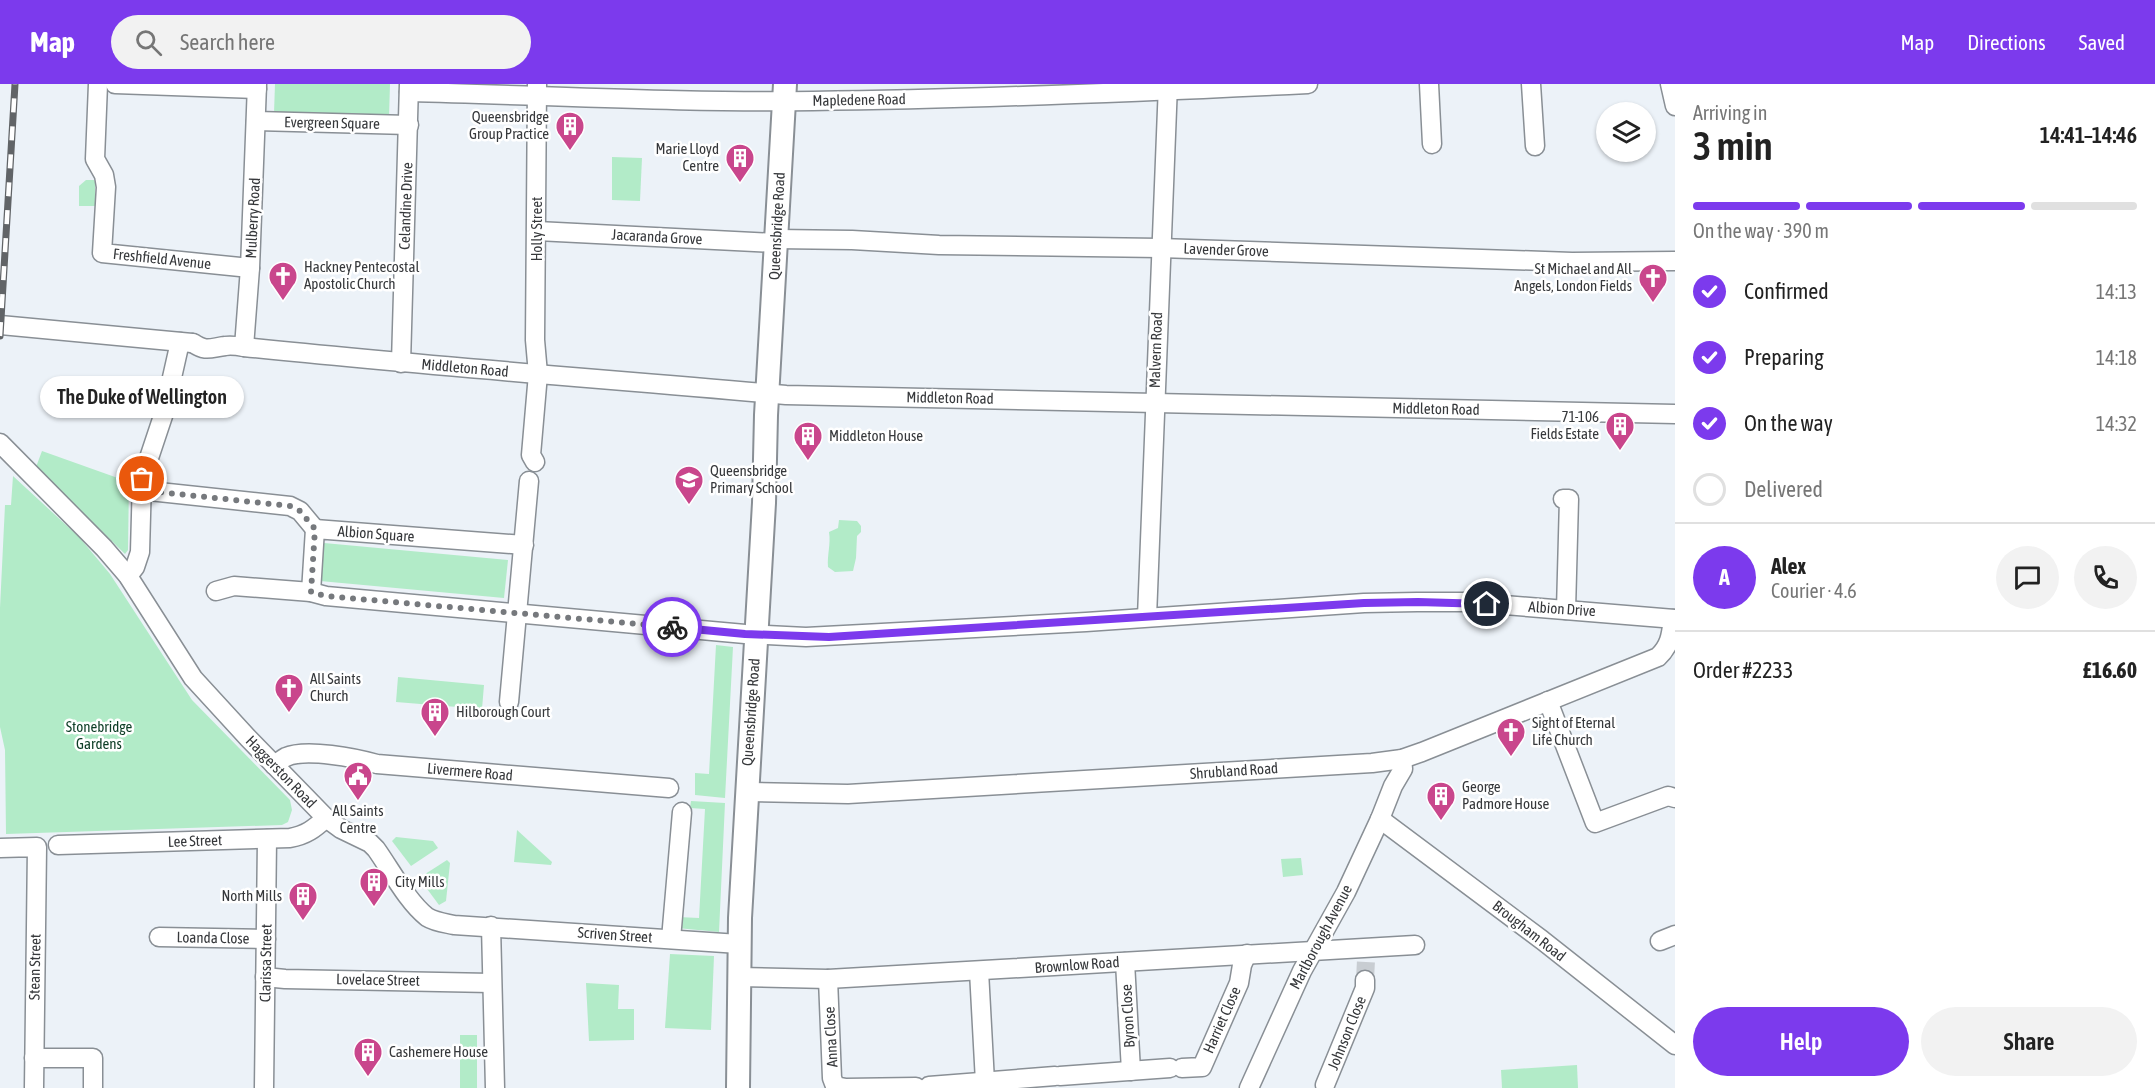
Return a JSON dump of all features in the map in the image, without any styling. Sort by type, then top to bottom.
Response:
[{"type":"main road","name":"Queensbridge Road","points":[[738,1088],[738,977],[746,792],[764,503],[784,92]]},
{"type":"street","name":"Freshfield Avenue","points":[[98,84],[95,159],[104,175],[106,187],[102,253],[250,268]]},
{"type":"street","points":[[115,84],[257,86]]},
{"type":"street","name":"Mapledene Road","points":[[409,88],[784,92],[1308,84]]},
{"type":"street","points":[[1429,84],[1432,144]]},
{"type":"street","points":[[1531,84],[1535,146]]},
{"type":"street","points":[[1670,84],[1675,106]]},
{"type":"street","name":"Mulberry Road","points":[[236,346],[250,268],[257,86]]},
{"type":"street","name":"Malvern Road","points":[[1147,617],[1168,87]]},
{"type":"street","name":"Celandine Drive","points":[[401,363],[409,88]]},
{"type":"street","name":"Holly Street","points":[[537,89],[536,340],[538,374]]},
{"type":"street","name":"Evergreen Square","points":[[256,121],[409,125]]},
{"type":"street","name":"Jacaranda Grove","points":[[537,231],[776,241]]},
{"type":"street","name":"Lavender Grove","points":[[776,241],[852,240],[939,245],[1160,248],[1572,262],[1675,261]]},
{"type":"street","name":"Middleton Road","points":[[0,325],[187,342],[218,339],[236,346],[401,363],[768,393],[1154,404],[1675,414]]},
{"type":"street","points":[[128,576],[135,567],[140,552],[142,479],[187,342]]},
{"type":"street","points":[[535,462],[531,455],[538,374]]},
{"type":"street","name":"Haggerston Road","points":[[0,443],[87,529],[128,576],[193,678],[326,818],[341,829],[370,843],[413,902],[428,917],[454,924],[490,926]]},
{"type":"street","points":[[509,702],[529,481]]},
{"type":"street","points":[[140,490],[290,506],[300,511],[315,529]]},
{"type":"street","points":[[1563,499],[1569,499],[1566,610]]},
{"type":"street","name":"Albion Square","points":[[311,592],[315,529],[524,545]]},
{"type":"street","points":[[216,591],[234,586],[517,614]]},
{"type":"street","name":"Albion Drive","points":[[517,614],[756,634],[829,637],[1364,603],[1468,602],[1674,619]]},
{"type":"street","name":"Shrubland Road","points":[[746,792],[848,794],[1402,759],[1658,657],[1666,650],[1674,619]]},
{"type":"street","points":[[1548,701],[1595,823],[1668,796],[1675,798]]},
{"type":"street","name":"Livermere Road","points":[[274,765],[288,756],[306,754],[355,758],[377,764],[669,788]]},
{"type":"street","name":"Marlborough Avenue","points":[[1249,1088],[1302,971],[1346,892],[1380,819],[1393,786],[1403,769],[1402,759]]},
{"type":"street","points":[[1383,762],[1386,774],[1393,786]]},
{"type":"street","points":[[671,939],[682,812]]},
{"type":"street","name":"Lee Street","points":[[58,845],[302,836],[326,818]]},
{"type":"street","name":"Brougham Road","points":[[1380,819],[1525,927],[1675,1045]]},
{"type":"street","name":"Clarissa Street","points":[[264,1088],[267,839]]},
{"type":"street","name":"Stean Street","points":[[0,848],[37,847],[34,1088]]},
{"type":"street","points":[[490,926],[495,1088]]},
{"type":"street","name":"Scriven Street","points":[[490,926],[739,944]]},
{"type":"street","name":"Loanda Close","points":[[159,937],[266,939]]},
{"type":"street","name":"Brownlow Road","points":[[738,977],[828,979],[1247,954],[1314,951],[1366,954],[1415,945]]},
{"type":"street","name":"Harriet Close","points":[[922,1086],[1202,1067],[1239,983],[1242,965],[1247,954]]},
{"type":"street","name":"Byron Close","points":[[1125,962],[1131,1071]]},
{"type":"street","points":[[979,971],[986,1082]]},
{"type":"street","name":"Lovelace Street","points":[[265,977],[491,983]]},
{"type":"street","name":"Anna Close","points":[[828,979],[832,1078],[835,1086],[846,1088],[922,1086]]},
{"type":"street","name":"Johnson Close","points":[[1325,1085],[1365,988],[1365,980]]},
{"type":"street","points":[[34,1058],[93,1058],[93,1088]]},
{"type":"green space","points":[[275,84],[390,84],[389,116],[274,113]]},
{"type":"green space","points":[[612,157],[642,158],[640,201],[612,200]]},
{"type":"green space","points":[[86,180],[95,182],[95,206],[79,206],[79,186]]},
{"type":"green space","points":[[42,451],[129,482],[128,550],[125,554],[36,467]]},
{"type":"green space","name":"Stonebridge Gardens","points":[[13,476],[79,537],[110,574],[192,700],[290,800],[292,810],[288,822],[282,825],[6,834],[5,750],[0,727],[0,608],[5,505],[11,505]]},
{"type":"green space","points":[[839,520],[857,521],[861,526],[861,532],[857,536],[853,571],[835,572],[828,567],[829,532],[838,528]]},
{"type":"green space","points":[[324,543],[508,560],[504,598],[320,581]]},
{"type":"green space","points":[[716,645],[733,647],[725,798],[695,795],[695,773],[709,774]]},
{"type":"green space","points":[[398,677],[484,685],[482,709],[396,702]]},
{"type":"green space","points":[[691,801],[725,803],[719,932],[677,928],[678,917],[699,918],[705,809],[690,808]]},
{"type":"green space","points":[[517,830],[552,862],[551,865],[514,862]]},
{"type":"green space","points":[[396,837],[433,841],[438,848],[411,866],[392,841]]},
{"type":"green space","points":[[1301,858],[1303,875],[1283,877],[1281,859]]},
{"type":"green space","points":[[447,860],[450,863],[446,901],[439,905],[419,878]]},
{"type":"green space","points":[[670,954],[714,956],[711,1030],[665,1028]]},
{"type":"green space","points":[[586,983],[619,985],[618,1009],[634,1009],[634,1040],[589,1041]]},
{"type":"green space","points":[[460,1035],[477,1035],[477,1088],[460,1088]]},
{"type":"green space","points":[[1577,1065],[1578,1088],[1502,1088],[1501,1070]]},
{"type":"tunnel","points":[[1365,980],[1366,960]]},
{"type":"railway","points":[[0,336],[15,84]]},
{"type":"way so far","points":[[142,479],[140,490],[290,506],[300,511],[315,529],[311,592],[326,596],[672,627]]},
{"type":"place","name":"Queensbridge Group Practice","points":[[570,152]]},
{"type":"place","name":"Marie Lloyd Centre","points":[[740,184]]},
{"type":"place","name":"Hackney Pentecostal Apostolic Church","points":[[283,302]]},
{"type":"place","name":"St Michael and All Angels, London Fields","points":[[1653,304]]},
{"type":"place","name":"71-106 Fields Estate","points":[[1620,452]]},
{"type":"place","name":"Middleton House","points":[[808,462]]},
{"type":"place","name":"The Duke of Wellington","points":[[142,479]]},
{"type":"place","name":"Queensbridge Primary School","points":[[689,506]]},
{"type":"place","name":"All Saints Church","points":[[289,714]]},
{"type":"place","name":"Hilborough Court","points":[[435,738]]},
{"type":"place","name":"Sight of Eternal Life Church","points":[[1511,758]]},
{"type":"place","name":"All Saints Centre","points":[[358,802]]},
{"type":"place","name":"George Padmore House","points":[[1441,822]]},
{"type":"place","name":"City Mills","points":[[374,908]]},
{"type":"place","name":"North Mills","points":[[303,922]]},
{"type":"place","name":"Cashemere House","points":[[368,1078]]},
{"type":"route","points":[[672,627],[745,634],[829,637],[1364,603],[1468,602],[1487,604]]}]
